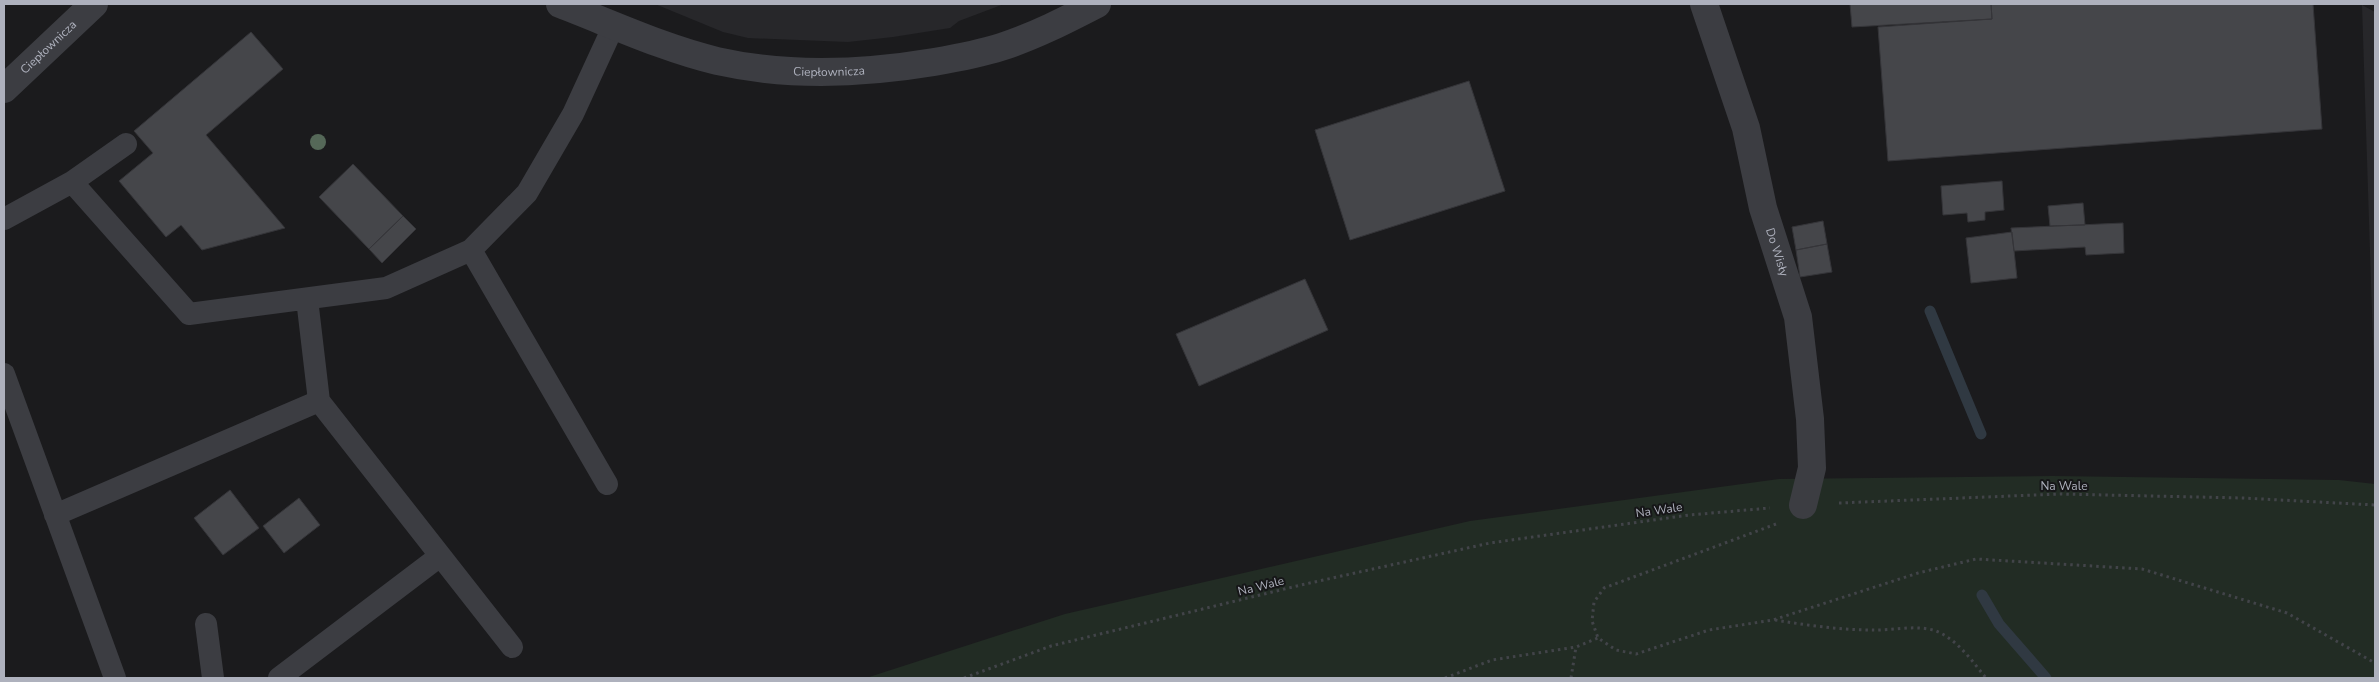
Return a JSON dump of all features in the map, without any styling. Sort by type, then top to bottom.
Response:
[{"type":"street","name":"Ciepłownicza","points":[[4,89],[94,4]]},
{"type":"street","name":"Ciepłownicza","points":[[560,4],[669,47],[717,61],[764,69],[842,73],[903,67],[1000,48],[1035,35],[1097,4]]},
{"type":"street","name":"Do Wisły","points":[[1704,4],[1746,128],[1764,208],[1798,317],[1810,419],[1812,468],[1803,505]]},
{"type":"lane","points":[[72,182],[189,314],[386,288],[471,250],[527,193],[573,114],[614,25]]},
{"type":"lane","points":[[4,219],[72,182],[126,144]]},
{"type":"lane","points":[[471,250],[607,484]]},
{"type":"lane","points":[[307,299],[319,401],[512,647]]},
{"type":"lane","points":[[4,374],[115,678]]},
{"type":"lane","points":[[55,515],[319,401]]},
{"type":"lane","points":[[279,678],[440,556]]},
{"type":"lane","points":[[206,624],[213,678]]},
{"type":"path","name":"Na Wale","points":[[964,678],[1051,646],[1301,585],[1490,543],[1689,515],[1803,505],[2060,494],[2243,498],[2375,505]]},
{"type":"path","points":[[1803,505],[1785,519],[1757,532],[1604,588],[1594,602],[1592,621],[1598,638],[1616,650],[1636,654],[1709,630],[1773,620],[1918,573],[1976,560],[2142,569],[2287,613],[2375,663]]},
{"type":"path","points":[[1773,620],[1870,630],[1916,628],[1935,631],[1951,639],[1965,652],[1986,678]]},
{"type":"path","points":[[1445,678],[1492,660],[1576,647],[1598,638]]},
{"type":"path","points":[[1572,678],[1576,647]]},
{"type":"shaded area","points":[[655,4],[1004,4],[959,21],[950,28],[848,42],[748,38],[723,32]]},
{"type":"shaded area","points":[[2362,5],[2375,12],[2375,406]]},
{"type":"shaded area","points":[[2053,476],[2339,480],[2375,484],[2375,678],[866,678],[1065,614],[1470,521],[1779,479]]},
{"type":"building","points":[[1850,4],[1991,4],[1992,19],[1852,27]]},
{"type":"building","points":[[1991,4],[2313,4],[2322,129],[1888,161],[1878,27],[1992,19]]},
{"type":"building","points":[[251,32],[283,69],[206,135],[285,228],[202,250],[181,225],[166,237],[119,181],[153,153],[134,131]]},
{"type":"building","points":[[1469,81],[1505,191],[1350,240],[1315,130]]},
{"type":"building","points":[[353,164],[403,216],[369,249],[319,197]]},
{"type":"building","points":[[2002,181],[2004,210],[1985,212],[1985,220],[1968,222],[1967,213],[1943,215],[1941,186]]},
{"type":"building","points":[[2083,203],[2085,225],[2050,226],[2048,206]]},
{"type":"building","points":[[403,216],[416,229],[382,263],[369,249]]},
{"type":"building","points":[[1823,221],[1827,244],[1796,250],[1792,227]]},
{"type":"building","points":[[2123,223],[2124,253],[2086,255],[2085,247],[2014,251],[2011,228]]},
{"type":"building","points":[[2012,232],[2017,278],[1971,283],[1966,238]]},
{"type":"building","points":[[1827,244],[1832,272],[1800,277],[1796,250]]},
{"type":"building","points":[[1305,279],[1328,330],[1199,386],[1176,334]]},
{"type":"building","points":[[230,490],[259,528],[223,555],[194,518]]},
{"type":"building","points":[[299,498],[320,525],[284,553],[263,526]]},
{"type":"waterway","points":[[1930,311],[1981,434]]},
{"type":"waterway","points":[[1982,595],[1999,624],[2046,678]]}]
